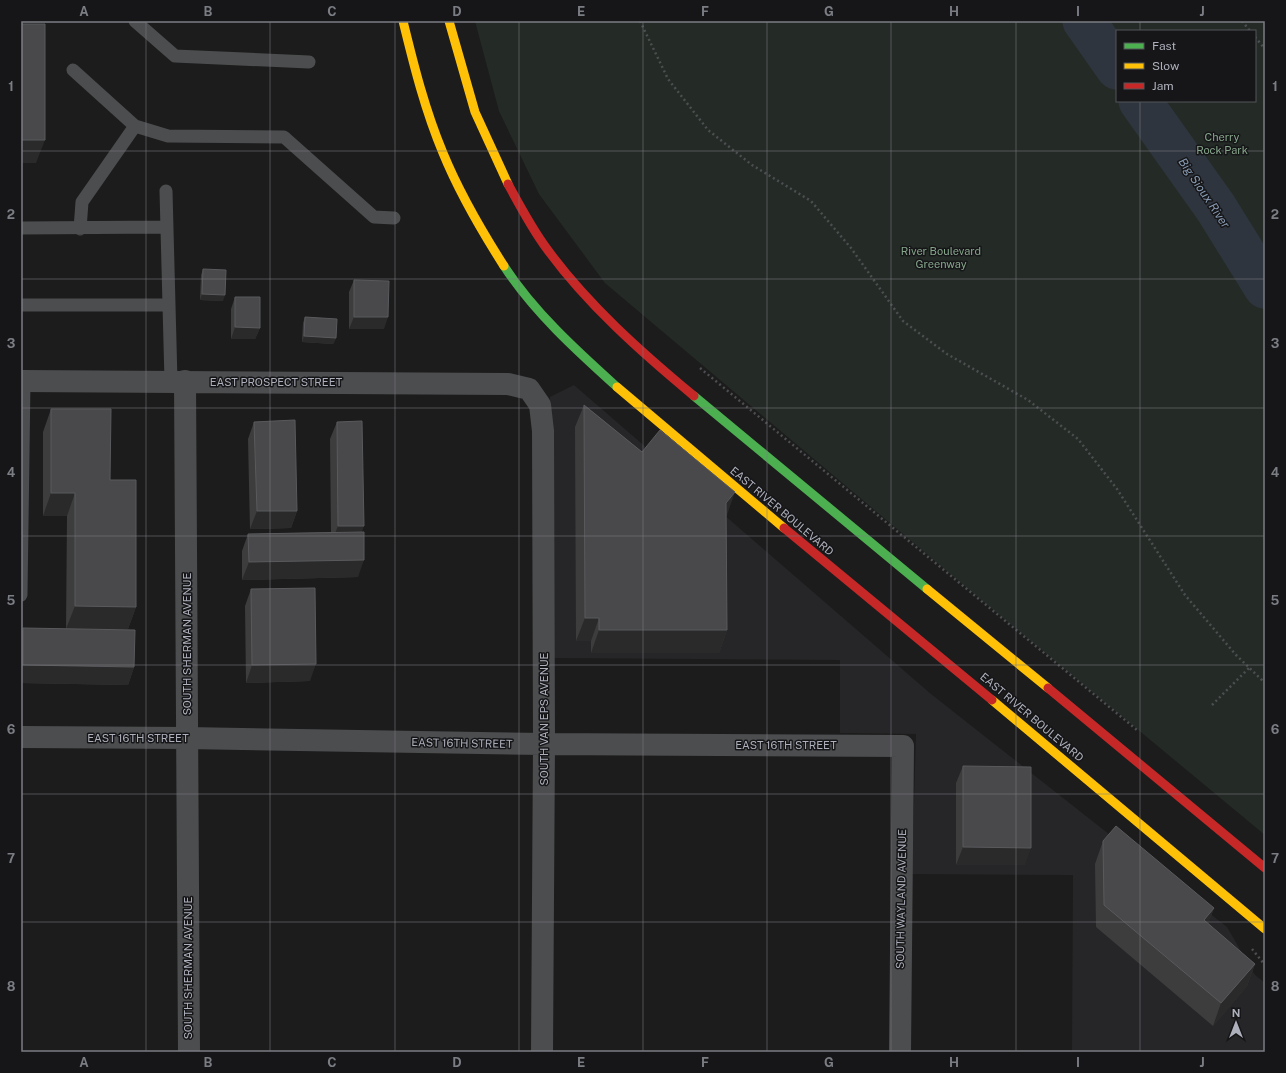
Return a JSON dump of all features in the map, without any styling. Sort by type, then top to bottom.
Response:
[{"type":"main road","name":"EAST RIVER BOULEVARD","points":[[403,21],[420,87],[438,141],[460,190],[490,243],[516,283],[553,326],[597,369],[659,424],[1084,776],[1265,929]]},
{"type":"main road","points":[[449,21],[462,75],[479,125],[500,170],[528,220],[552,257],[586,296],[627,336],[688,391],[1265,868]]},
{"type":"street","name":"EAST PROSPECT STREET","points":[[23,381],[508,384],[529,389]]},
{"type":"street","name":"SOUTH SHERMAN AVENUE","points":[[178,381],[187,738],[188,1052]]},
{"type":"street","name":"SOUTH VAN EPS AVENUE","points":[[529,389],[540,405],[543,431],[544,744],[542,1052]]},
{"type":"street","name":"EAST 16TH STREET","points":[[21,737],[187,738],[544,744],[903,746]]},
{"type":"street","name":"SOUTH WAYLAND AVENUE","points":[[900,1052],[903,746]]},
{"type":"lane","points":[[136,21],[175,56],[309,62]]},
{"type":"lane","points":[[73,70],[135,126],[168,136],[284,137],[374,217],[394,218]]},
{"type":"lane","points":[[80,229],[82,202],[135,126]]},
{"type":"lane","points":[[166,191],[168,305],[178,381]]},
{"type":"lane","points":[[21,228],[80,229],[166,227]]},
{"type":"lane","points":[[21,305],[168,305]]},
{"type":"lane","points":[[21,595],[23,381]]},
{"type":"path","points":[[640,21],[668,79],[708,130],[752,165],[811,201],[851,248],[903,321],[947,354],[1028,400],[1078,439],[1117,489],[1185,595],[1236,655],[1265,683]]},
{"type":"path","points":[[1242,21],[1249,30]]},
{"type":"path","points":[[1256,38],[1265,49]]},
{"type":"path","points":[[695,364],[1142,734]]},
{"type":"path","points":[[1212,705],[1250,668]]},
{"type":"shaded area","points":[[574,385],[931,694],[1227,927],[1255,975],[1265,983],[1265,1052],[1072,1052],[1073,875],[912,874],[916,734],[840,733],[840,660],[552,658],[550,397]]},
{"type":"green space","name":"River Boulevard Greenway","points":[[475,21],[1080,21],[1116,75],[1116,102],[1135,102],[1265,297],[1265,835],[966,587],[605,283],[539,194],[499,111]]},
{"type":"green space","name":"Cherry Rock Park","points":[[1084,21],[1265,21],[1265,287],[1216,208],[1141,102],[1256,102],[1256,30],[1116,30],[1116,67]]},
{"type":"building","points":[[21,24],[45,24],[45,140],[21,140]]},
{"type":"building","points":[[203,269],[226,270],[225,295],[202,294]]},
{"type":"building","points":[[354,280],[389,281],[388,317],[354,317]]},
{"type":"building","points":[[235,297],[260,297],[260,328],[235,327]]},
{"type":"building","points":[[305,317],[337,319],[336,338],[304,336]]},
{"type":"building","points":[[584,405],[642,452],[660,430],[735,492],[726,503],[727,630],[599,630],[599,618],[585,618]]},
{"type":"building","points":[[51,409],[111,409],[110,480],[136,480],[136,607],[75,606],[75,493],[51,493]]},
{"type":"building","points":[[295,420],[297,511],[257,511],[254,422]]},
{"type":"building","points":[[362,421],[364,526],[338,526],[337,422]]},
{"type":"building","points":[[364,532],[364,560],[249,562],[248,534]]},
{"type":"building","points":[[315,588],[316,664],[252,665],[251,589]]},
{"type":"building","points":[[23,628],[135,630],[134,667],[23,665]]},
{"type":"building","points":[[963,766],[1031,767],[1031,848],[963,847]]},
{"type":"building","points":[[1116,826],[1214,908],[1204,920],[1255,964],[1221,1003],[1104,905],[1103,841]]},
{"type":"waterway","name":"Big Sioux River","points":[[1084,21],[1116,67]]},
{"type":"waterway","name":"Big Sioux River","points":[[1141,102],[1216,208],[1265,287]]},
{"type":"traffic: fast","points":[[504,266],[516,283],[556,330],[617,387]]},
{"type":"traffic: fast","points":[[694,396],[927,589]]},
{"type":"traffic: slow","points":[[403,21],[425,104],[443,153],[471,211],[504,266]]},
{"type":"traffic: slow","points":[[449,21],[475,112],[508,184]]},
{"type":"traffic: slow","points":[[617,387],[784,528]]},
{"type":"traffic: slow","points":[[927,589],[1048,688]]},
{"type":"traffic: slow","points":[[992,700],[1265,929]]},
{"type":"traffic: jam","points":[[508,184],[526,217],[542,241],[579,289],[635,345],[694,396]]},
{"type":"traffic: jam","points":[[784,528],[992,700]]},
{"type":"traffic: jam","points":[[1048,688],[1265,868]]}]
